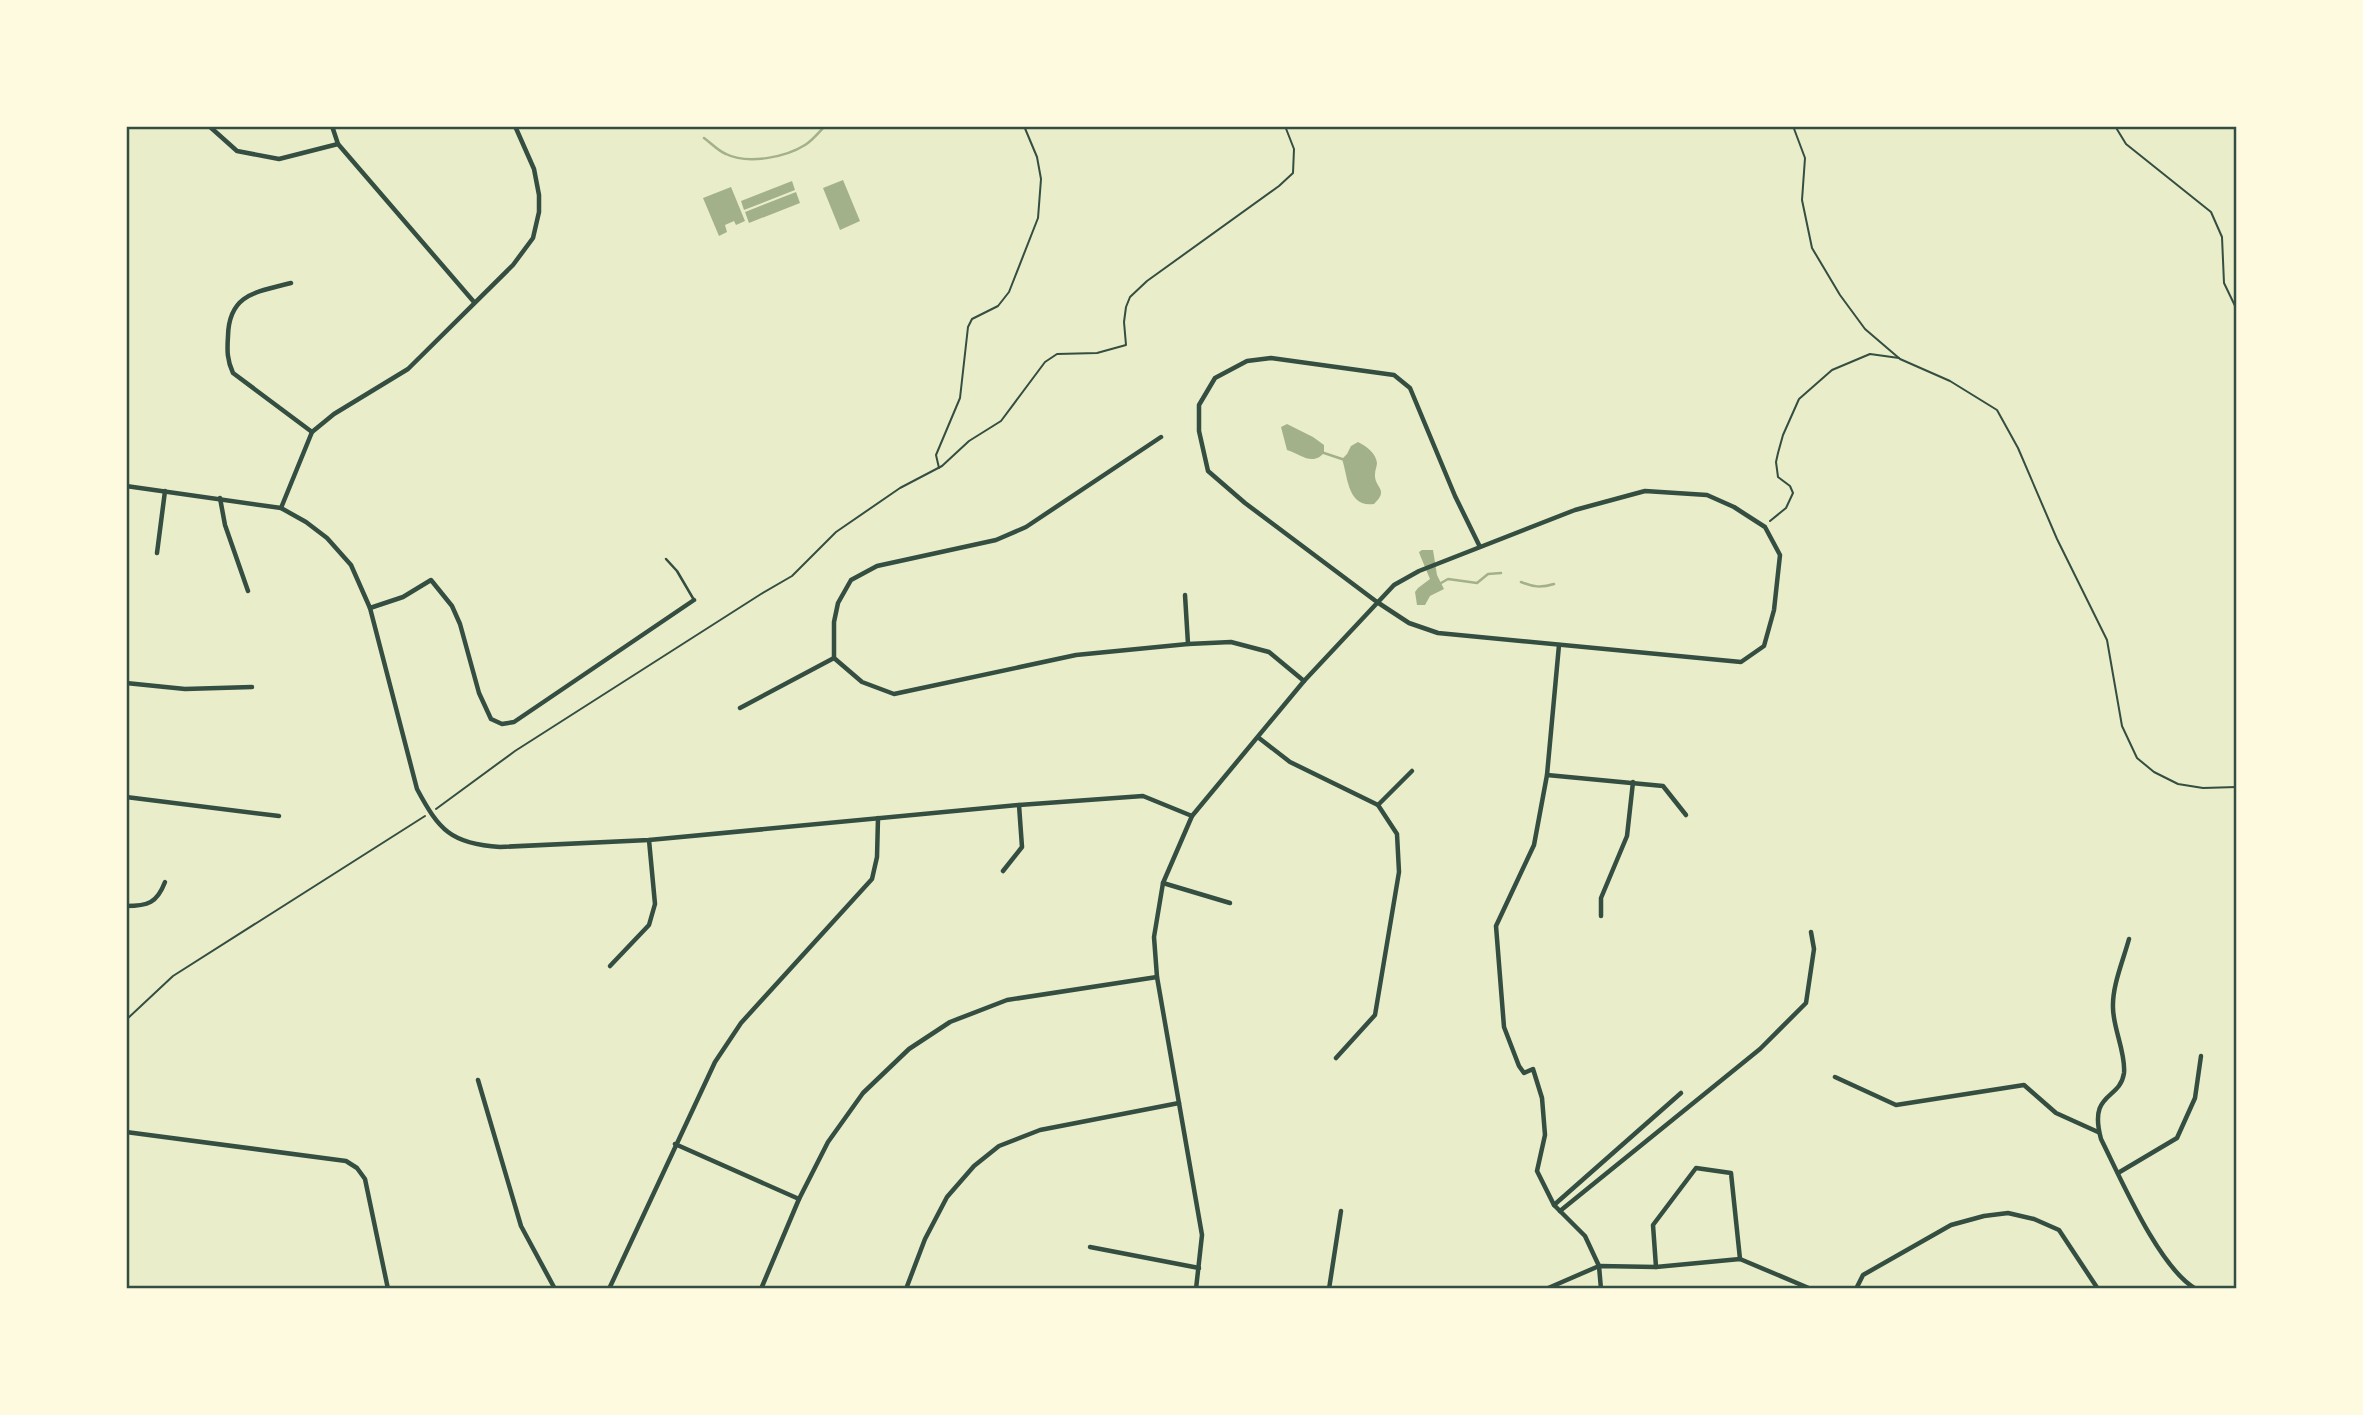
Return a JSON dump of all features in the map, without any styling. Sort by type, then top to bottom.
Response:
[{"type":"street","points":[[209,126],[237,151],[279,159],[338,144]]},
{"type":"street","points":[[332,126],[338,144],[474,302]]},
{"type":"street","points":[[281,508],[312,432],[334,414],[408,369],[513,265],[533,238],[540,195],[534,169],[515,126]]},
{"type":"street","points":[[291,283],[258,292],[242,300],[232,311],[228,328],[227,359],[233,373],[312,432]]},
{"type":"street","points":[[1196,1289],[1202,1235],[1157,977],[1154,937],[1163,883],[1192,816],[1304,681],[1377,602],[1394,585],[1419,571],[1439,564],[1574,510],[1645,491],[1707,495],[1734,507],[1765,527],[1780,555],[1774,610],[1764,646],[1741,662],[1438,632],[1409,623],[1377,602],[1245,503],[1209,471],[1199,431],[1199,405],[1215,378],[1247,360],[1271,358],[1394,375],[1409,388],[1480,547]]},
{"type":"street","points":[[1161,437],[1026,527],[996,540],[877,566],[850,580],[838,603],[834,622],[834,658],[862,682],[894,694],[1076,655],[1231,642],[1269,652],[1304,681]]},
{"type":"street","points":[[126,486],[281,508],[327,538],[351,565],[370,608],[417,789],[430,813],[453,838],[500,847],[649,840],[1143,796],[1192,816]]},
{"type":"street","points":[[157,553],[165,491]]},
{"type":"street","points":[[220,498],[225,525],[248,591]]},
{"type":"street","points":[[370,608],[402,597],[431,580],[452,606],[460,624],[479,693],[491,719],[502,724],[514,722],[694,600]]},
{"type":"street","points":[[1185,595],[1188,644]]},
{"type":"street","points":[[1559,645],[1547,775],[1534,845],[1496,926],[1504,1027],[1519,1066],[1524,1073],[1533,1069],[1542,1098],[1545,1135],[1537,1171],[1554,1205],[1584,1236],[1599,1266],[1601,1289]]},
{"type":"street","points":[[740,708],[834,658]]},
{"type":"street","points":[[126,683],[185,690],[252,687]]},
{"type":"street","points":[[1259,738],[1290,762],[1378,805],[1397,834],[1399,872],[1375,1015],[1336,1058]]},
{"type":"street","points":[[1378,805],[1412,771]]},
{"type":"street","points":[[1547,775],[1663,786],[1686,815]]},
{"type":"street","points":[[1601,916],[1601,898],[1627,836],[1633,782]]},
{"type":"street","points":[[126,797],[279,816]]},
{"type":"street","points":[[1003,871],[1022,847],[1019,805]]},
{"type":"street","points":[[608,1289],[715,1062],[741,1023],[872,879],[877,857],[878,818]]},
{"type":"street","points":[[610,966],[649,925],[655,904],[649,840]]},
{"type":"street","points":[[126,906],[148,905],[160,897],[165,882]]},
{"type":"street","points":[[1163,883],[1230,903]]},
{"type":"street","points":[[1560,1211],[1760,1049],[1806,1003],[1814,949],[1811,932]]},
{"type":"street","points":[[2129,939],[2113,1009],[2124,1072],[2120,1084],[2102,1101],[2096,1121],[2118,1173],[2168,1263],[2196,1289]]},
{"type":"street","points":[[761,1289],[799,1199],[828,1142],[863,1093],[909,1049],[950,1022],[1007,1000],[1157,977]]},
{"type":"street","points":[[2118,1173],[2178,1138],[2195,1098],[2201,1056]]},
{"type":"street","points":[[1835,1077],[1896,1105],[2024,1085],[2056,1113],[2099,1132]]},
{"type":"street","points":[[478,1080],[521,1226],[555,1289]]},
{"type":"street","points":[[1554,1205],[1681,1093]]},
{"type":"street","points":[[906,1289],[925,1239],[947,1197],[974,1166],[999,1146],[1041,1130],[1179,1103]]},
{"type":"street","points":[[126,1132],[346,1161],[357,1168],[365,1179],[388,1289]]},
{"type":"street","points":[[675,1144],[799,1199]]},
{"type":"street","points":[[1656,1267],[1653,1225],[1696,1168],[1731,1173],[1740,1259]]},
{"type":"street","points":[[1329,1289],[1341,1211]]},
{"type":"street","points":[[1856,1289],[1863,1275],[1951,1225],[2008,1213],[2035,1219],[2059,1230],[2098,1289]]},
{"type":"street","points":[[1090,1247],[1199,1268]]},
{"type":"street","points":[[1546,1289],[1599,1266],[1656,1267],[1740,1259],[1811,1289]]},
{"type":"lane","points":[[666,559],[677,571],[694,600]]},
{"type":"path","points":[[939,468],[936,455],[960,398],[968,327],[972,319],[998,306],[1009,292],[1038,218],[1041,179],[1037,157],[1024,126]]},
{"type":"path","points":[[126,1020],[173,976],[430,813],[515,751],[792,576],[836,532],[900,488],[939,468],[969,441],[1001,421],[1045,362],[1057,354],[1097,353],[1126,345],[1124,323],[1130,297],[1147,281],[1279,186],[1293,173],[1294,149],[1286,126]]},
{"type":"path","points":[[1793,126],[1805,158],[1802,200],[1812,248],[1865,330],[1900,359]]},
{"type":"path","points":[[2115,126],[2126,144],[2211,212],[2222,237],[2224,283],[2237,310]]},
{"type":"path","points":[[1765,527],[1786,508],[1793,494],[1790,486],[1778,477],[1776,462],[1783,435],[1799,399],[1832,370],[1870,354],[1900,359],[1950,381],[1997,410],[2018,448],[2057,539],[2106,640],[2122,726],[2137,758],[2154,772],[2178,784],[2203,788],[2237,788]]},
{"type":"shaded area","points":[[843,180],[860,221],[840,230],[823,188]]},
{"type":"shaded area","points":[[792,181],[795,190],[744,210],[741,201]]},
{"type":"shaded area","points":[[731,187],[745,221],[736,225],[734,221],[725,225],[727,232],[719,236],[703,198]]},
{"type":"shaded area","points":[[796,192],[800,203],[749,223],[745,212]]},
{"type":"shaded area","points":[[1287,424],[1324,445],[1324,453],[1311,459],[1287,450],[1281,427]]},
{"type":"shaded area","points":[[1358,442],[1370,450],[1376,459],[1375,479],[1381,495],[1374,504],[1365,504],[1354,496],[1342,459],[1351,446]]},
{"type":"shaded area","points":[[1433,550],[1437,575],[1444,589],[1430,596],[1425,605],[1417,605],[1415,592],[1430,579],[1419,552]]},
{"type":"waterway","points":[[704,138],[720,151],[735,157],[767,158],[805,145],[825,126]]},
{"type":"waterway","points":[[1324,453],[1342,459]]},
{"type":"waterway","points":[[1441,583],[1448,579],[1477,583],[1488,574],[1501,573]]},
{"type":"waterway","points":[[1521,582],[1537,586],[1554,584]]}]
